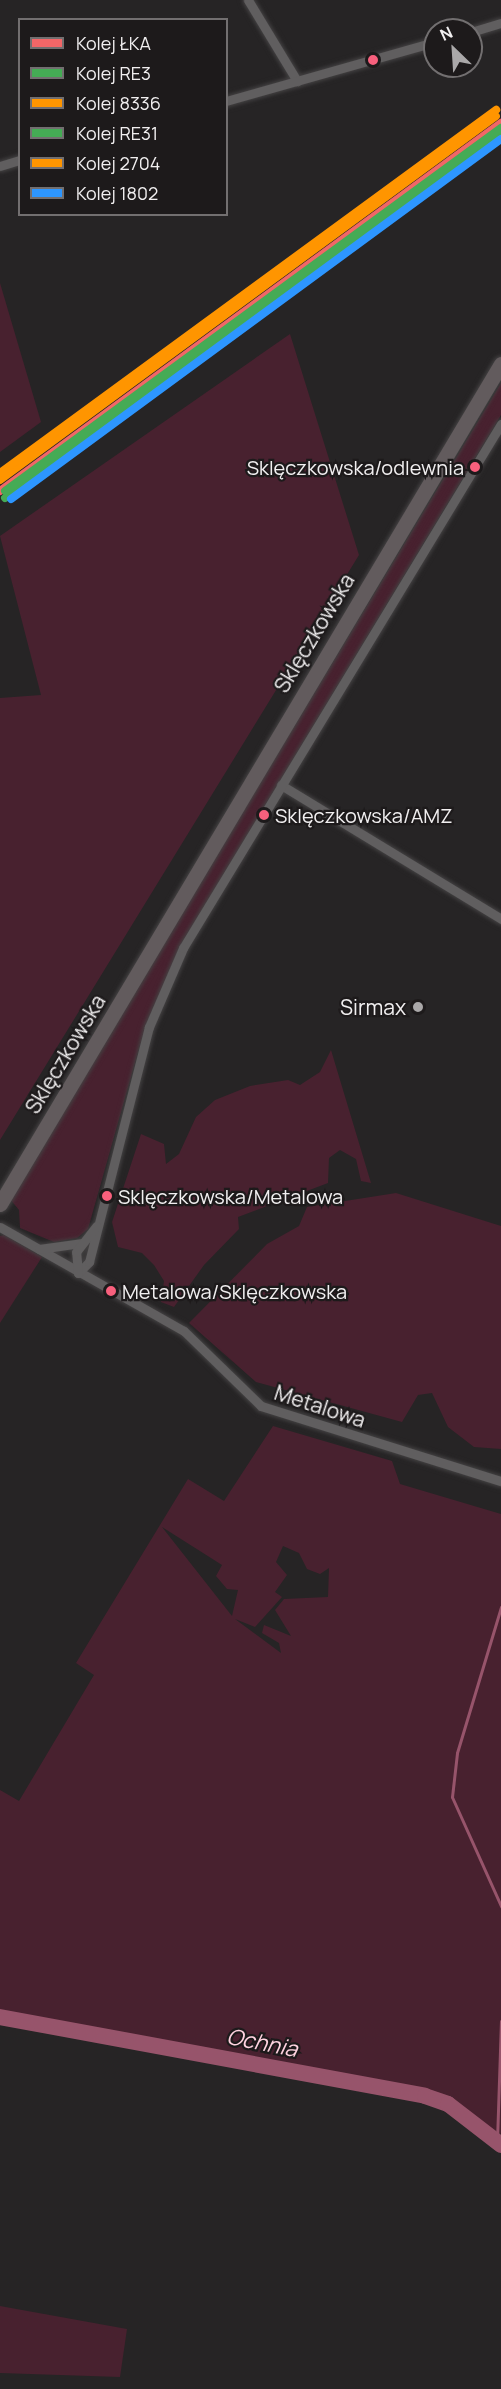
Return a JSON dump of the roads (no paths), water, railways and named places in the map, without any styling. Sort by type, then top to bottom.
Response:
[{"type":"main road","name":"Sklęczkowska","points":[[0,1185],[163,924],[501,364]]},
{"type":"main road","name":"Sklęczkowska","points":[[0,1204],[163,924]]},
{"type":"street","points":[[248,0],[297,81]]},
{"type":"street","points":[[483,28],[501,23]]},
{"type":"street","points":[[228,100],[423,45]]},
{"type":"street","points":[[0,166],[18,161]]},
{"type":"street","points":[[78,1273],[89,1262],[97,1224],[164,987],[281,785],[501,424]]},
{"type":"street","points":[[281,785],[501,919]]},
{"type":"street","points":[[78,1273],[81,1243],[97,1224]]},
{"type":"street","name":"Metalowa","points":[[0,1227],[184,1331],[261,1406],[501,1481]]},
{"type":"street","points":[[38,1249],[81,1243]]},
{"type":"waterway","points":[[501,1607],[457,1753],[452,1797],[501,1906]]},
{"type":"waterway","name":"Ochnia","points":[[0,2017],[425,2096],[448,2104],[501,2145]]},
{"type":"waterway","points":[[497,2141],[501,2021]]},
{"type":"rail line","name":"2704","points":[[0,473],[496,110]]},
{"type":"rail line","name":"8336","points":[[0,480],[496,116]]},
{"type":"rail line","name":"ŁKA","points":[[0,491],[501,123]]},
{"type":"rail line","name":"RE31","points":[[5,491],[501,128]]},
{"type":"rail line","name":"RE3","points":[[5,498],[501,134]]},
{"type":"rail line","name":"1802","points":[[11,499],[501,139]]},
{"type":"place","name":"Sklęczkowska/odlewnia","points":[[475,467]]},
{"type":"place","name":"Sklęczkowska/AMZ","points":[[264,815]]},
{"type":"place","name":"Sirmax","points":[[418,1007]]},
{"type":"place","name":"Sklęczkowska/Metalowa","points":[[107,1196]]},
{"type":"place","name":"Metalowa/Sklęczkowska","points":[[111,1291]]}]
